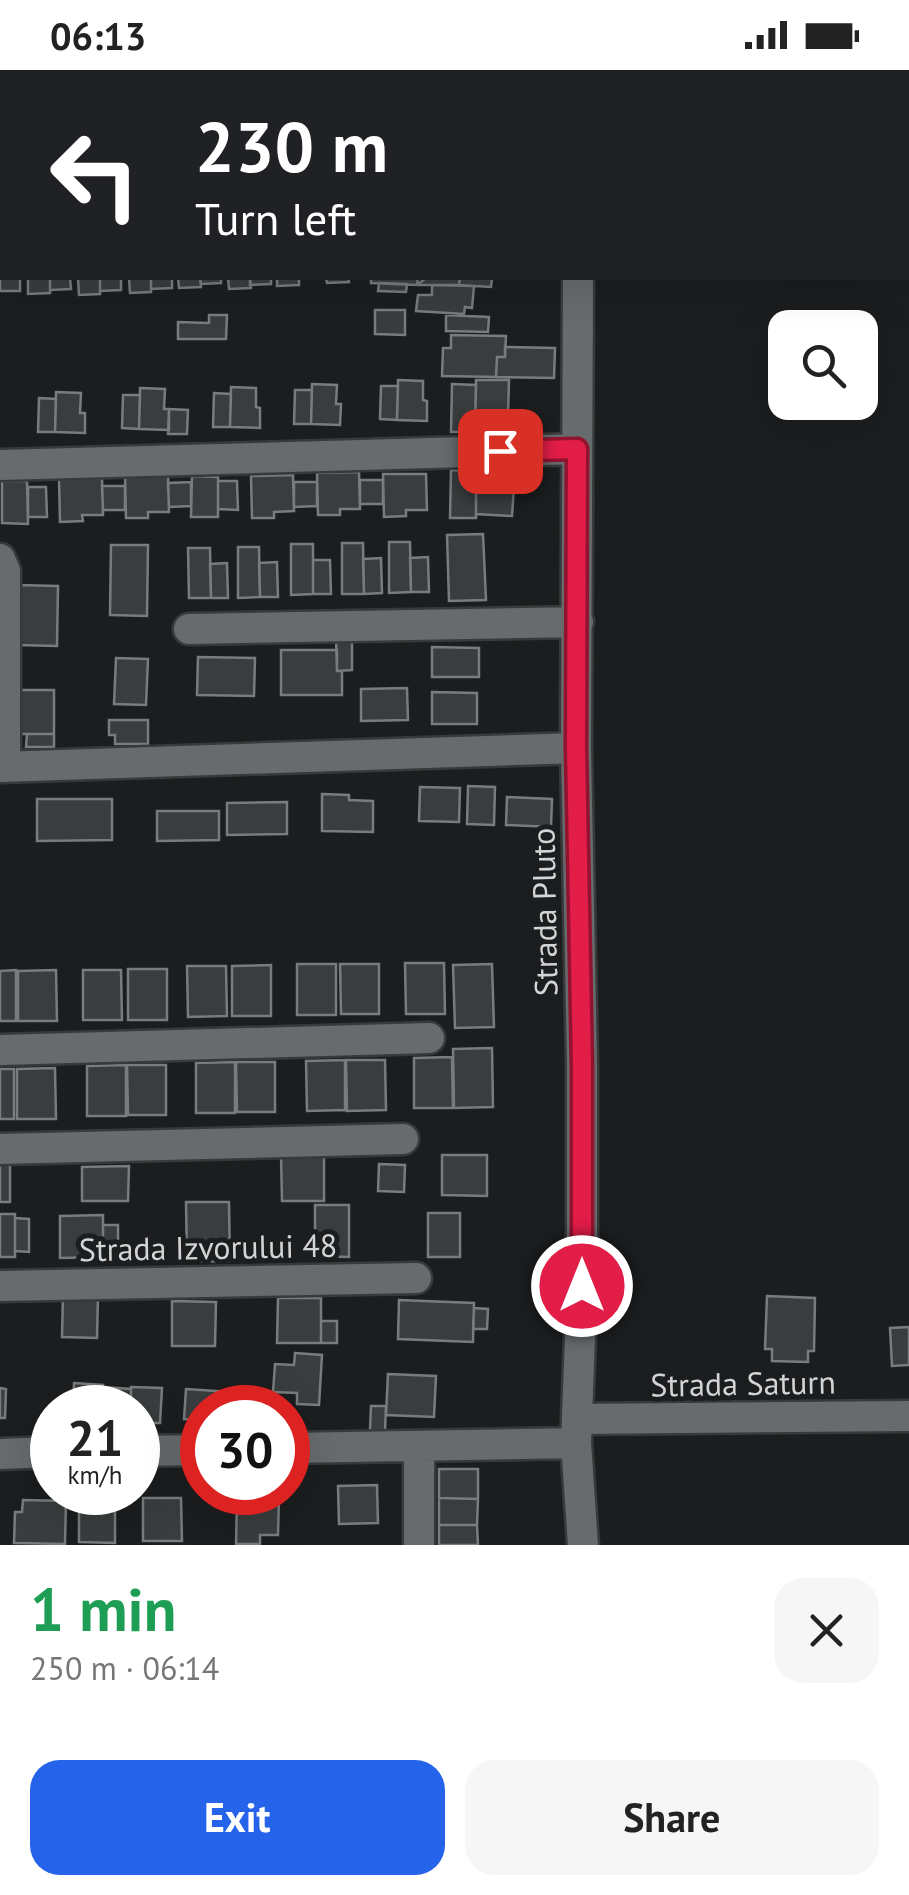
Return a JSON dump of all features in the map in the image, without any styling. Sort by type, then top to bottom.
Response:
[{"type":"street","name":"Strada Pluto","points":[[578,280],[576,748],[582,1286],[576,1431],[582,1545]]},
{"type":"street","points":[[0,464],[577,449]]},
{"type":"street","points":[[0,558],[5,572],[3,767],[576,748]]},
{"type":"street","points":[[189,629],[578,622]]},
{"type":"street","points":[[0,1050],[429,1038]]},
{"type":"street","points":[[0,1149],[403,1139]]},
{"type":"street","name":"Strada Izvorului 48","points":[[0,1286],[416,1278]]},
{"type":"street","name":"Strada Saturn","points":[[310,1448],[419,1446],[576,1431],[909,1416]]},
{"type":"street","points":[[419,1446],[419,1545]]},
{"type":"street","points":[[0,1454],[30,1453]]},
{"type":"building","points":[[0,280],[20,280],[20,291],[0,291]]},
{"type":"building","points":[[28,280],[50,280],[50,293],[28,294]]},
{"type":"building","points":[[50,280],[70,280],[71,289],[50,290]]},
{"type":"building","points":[[78,280],[100,280],[100,294],[79,295]]},
{"type":"building","points":[[100,280],[121,280],[121,290],[100,291]]},
{"type":"building","points":[[129,280],[151,280],[151,292],[130,293]]},
{"type":"building","points":[[151,280],[172,280],[172,288],[151,289]]},
{"type":"building","points":[[178,280],[200,280],[201,287],[179,288]]},
{"type":"building","points":[[200,280],[221,280],[221,283],[201,284]]},
{"type":"building","points":[[228,280],[250,280],[251,288],[229,289]]},
{"type":"building","points":[[250,280],[271,280],[271,284],[250,285]]},
{"type":"building","points":[[277,280],[299,280],[299,285],[277,286]]},
{"type":"building","points":[[371,280],[418,280],[417,285]]},
{"type":"building","points":[[423,280],[460,280],[459,285],[417,285]]},
{"type":"building","points":[[460,280],[492,280],[491,287],[459,285]]},
{"type":"building","points":[[379,283],[407,284],[406,292],[378,291]]},
{"type":"building","points":[[432,285],[474,286],[472,308],[465,307],[464,314],[416,311],[418,295],[432,295]]},
{"type":"building","points":[[375,310],[405,310],[405,335],[375,334]]},
{"type":"building","points":[[209,315],[227,315],[226,339],[178,339],[178,322],[209,323]]},
{"type":"building","points":[[446,315],[489,317],[488,332],[446,331]]},
{"type":"building","points":[[451,335],[506,336],[505,357],[497,357],[496,377],[442,376],[443,348],[451,348]]},
{"type":"building","points":[[505,347],[555,348],[554,378],[496,377],[497,357],[505,357]]},
{"type":"building","points":[[398,380],[423,381],[427,421],[397,420]]},
{"type":"building","points":[[476,380],[509,380],[508,416],[497,416],[497,432],[475,431]]},
{"type":"building","points":[[312,384],[337,385],[340,425],[311,424]]},
{"type":"building","points":[[452,384],[476,385],[475,427],[470,427],[470,432],[451,432]]},
{"type":"building","points":[[381,386],[398,386],[397,420],[380,419]]},
{"type":"building","points":[[231,387],[256,388],[260,428],[230,427]]},
{"type":"building","points":[[140,388],[165,389],[169,430],[139,429]]},
{"type":"building","points":[[295,390],[312,390],[311,424],[294,424]]},
{"type":"building","points":[[56,392],[81,393],[85,433],[55,432]]},
{"type":"building","points":[[214,393],[231,394],[230,427],[213,427]]},
{"type":"building","points":[[123,395],[140,395],[139,429],[122,428]]},
{"type":"building","points":[[39,398],[56,399],[55,432],[38,432]]},
{"type":"building","points":[[169,409],[188,410],[187,434],[168,434]]},
{"type":"building","points":[[451,470],[476,471],[476,518],[450,518]]},
{"type":"building","points":[[359,472],[360,509],[340,509],[340,515],[318,515],[317,473]]},
{"type":"building","points":[[383,474],[426,474],[427,510],[406,510],[406,516],[384,517]]},
{"type":"building","points":[[168,475],[169,512],[148,512],[148,518],[126,518],[125,476]]},
{"type":"building","points":[[293,475],[294,511],[274,512],[274,518],[252,518],[251,476]]},
{"type":"building","points":[[476,475],[502,476],[502,491],[476,490]]},
{"type":"building","points":[[192,476],[218,477],[218,517],[191,517]]},
{"type":"building","points":[[102,478],[103,515],[82,515],[83,521],[60,522],[59,479]]},
{"type":"building","points":[[360,480],[383,480],[383,504],[360,504]]},
{"type":"building","points":[[2,481],[27,481],[28,524],[2,523]]},
{"type":"building","points":[[218,481],[237,481],[238,510],[218,509]]},
{"type":"building","points":[[191,482],[191,506],[169,507],[168,483]]},
{"type":"building","points":[[294,482],[317,482],[317,506],[294,507]]},
{"type":"building","points":[[102,486],[125,486],[125,510],[103,510]]},
{"type":"building","points":[[28,487],[46,487],[47,517],[28,517]]},
{"type":"building","points":[[503,487],[514,487],[512,516],[476,514],[476,490],[502,491]]},
{"type":"building","points":[[483,534],[486,600],[449,601],[447,535]]},
{"type":"building","points":[[389,542],[410,542],[411,592],[389,593]]},
{"type":"building","points":[[342,543],[363,543],[364,594],[342,594]]},
{"type":"building","points":[[291,544],[313,544],[313,594],[291,595]]},
{"type":"building","points":[[111,545],[148,545],[147,616],[110,615]]},
{"type":"building","points":[[238,547],[259,547],[260,597],[238,598]]},
{"type":"building","points":[[188,548],[210,548],[211,598],[189,598]]},
{"type":"building","points":[[428,557],[429,592],[411,592],[410,558]]},
{"type":"building","points":[[381,558],[382,593],[364,594],[363,559]]},
{"type":"building","points":[[313,560],[330,560],[331,594],[313,594]]},
{"type":"building","points":[[277,562],[278,597],[260,597],[259,563]]},
{"type":"building","points":[[227,563],[228,598],[211,598],[210,564]]},
{"type":"building","points":[[17,585],[58,586],[57,646],[17,645]]},
{"type":"building","points":[[352,637],[352,670],[337,671],[336,638]]},
{"type":"building","points":[[432,647],[479,648],[479,677],[432,677]]},
{"type":"building","points":[[281,650],[337,650],[342,695],[281,695]]},
{"type":"building","points":[[198,657],[255,658],[254,696],[197,695]]},
{"type":"building","points":[[116,658],[148,659],[146,705],[114,704]]},
{"type":"building","points":[[407,688],[408,720],[361,721],[361,689]]},
{"type":"building","points":[[18,690],[54,690],[54,734],[18,734]]},
{"type":"building","points":[[432,692],[477,693],[477,724],[432,724]]},
{"type":"building","points":[[109,720],[148,720],[148,744],[115,744],[115,735],[109,735]]},
{"type":"building","points":[[27,734],[54,734],[54,747],[26,747]]},
{"type":"building","points":[[468,786],[495,787],[494,825],[467,824]]},
{"type":"building","points":[[420,787],[460,788],[459,822],[419,821]]},
{"type":"building","points":[[322,794],[373,801],[373,832],[322,831]]},
{"type":"building","points":[[507,797],[552,799],[551,827],[506,825]]},
{"type":"building","points":[[37,799],[112,799],[112,840],[37,841]]},
{"type":"building","points":[[287,802],[287,834],[227,835],[227,803]]},
{"type":"building","points":[[157,811],[219,811],[219,840],[157,841]]},
{"type":"building","points":[[405,963],[444,963],[445,1014],[406,1014]]},
{"type":"building","points":[[297,964],[336,964],[336,1015],[297,1015]]},
{"type":"building","points":[[340,964],[379,964],[379,1014],[341,1014]]},
{"type":"building","points":[[492,964],[494,1027],[455,1028],[453,965]]},
{"type":"building","points":[[271,965],[271,1016],[232,1016],[232,966]]},
{"type":"building","points":[[187,966],[226,966],[227,1016],[188,1017]]},
{"type":"building","points":[[128,969],[167,969],[167,1020],[128,1020]]},
{"type":"building","points":[[16,970],[16,1021],[0,1021],[0,971]]},
{"type":"building","points":[[56,970],[57,1021],[18,1021],[18,971]]},
{"type":"building","points":[[83,970],[121,970],[122,1020],[83,1020]]},
{"type":"building","points":[[492,1048],[493,1107],[454,1108],[453,1049]]},
{"type":"building","points":[[452,1057],[453,1108],[414,1108],[414,1058]]},
{"type":"building","points":[[345,1060],[345,1110],[307,1111],[306,1061]]},
{"type":"building","points":[[346,1060],[385,1060],[386,1110],[347,1111]]},
{"type":"building","points":[[235,1062],[235,1113],[196,1113],[196,1063]]},
{"type":"building","points":[[236,1062],[275,1062],[275,1112],[237,1112]]},
{"type":"building","points":[[126,1065],[126,1116],[87,1116],[87,1066]]},
{"type":"building","points":[[127,1065],[166,1065],[166,1115],[128,1115]]},
{"type":"building","points":[[55,1068],[56,1119],[17,1119],[17,1069]]},
{"type":"building","points":[[0,1069],[14,1069],[14,1119],[0,1119]]},
{"type":"building","points":[[281,1154],[324,1155],[324,1201],[282,1201]]},
{"type":"building","points":[[442,1155],[487,1155],[487,1196],[442,1195]]},
{"type":"building","points":[[0,1159],[10,1159],[10,1202],[0,1202]]},
{"type":"building","points":[[379,1164],[405,1165],[404,1192],[378,1191]]},
{"type":"building","points":[[129,1166],[128,1201],[82,1201],[82,1167]]},
{"type":"building","points":[[186,1202],[229,1202],[230,1261],[187,1262]]},
{"type":"building","points":[[315,1205],[349,1205],[349,1257],[315,1256]]},
{"type":"building","points":[[428,1213],[460,1213],[460,1257],[428,1257]]},
{"type":"building","points":[[0,1214],[15,1214],[15,1257],[0,1257]]},
{"type":"building","points":[[103,1215],[103,1257],[60,1258],[60,1216]]},
{"type":"building","points":[[15,1218],[29,1219],[29,1252],[15,1251]]},
{"type":"building","points":[[103,1225],[118,1225],[118,1248],[103,1247]]},
{"type":"building","points":[[63,1294],[98,1295],[97,1338],[62,1337]]},
{"type":"building","points":[[767,1296],[815,1298],[814,1351],[808,1351],[808,1362],[772,1361],[772,1349],[765,1349]]},
{"type":"building","points":[[278,1298],[321,1298],[321,1343],[277,1343]]},
{"type":"building","points":[[399,1300],[474,1303],[473,1342],[398,1339]]},
{"type":"building","points":[[172,1301],[216,1302],[215,1346],[172,1346]]},
{"type":"building","points":[[474,1308],[488,1309],[487,1329],[473,1329]]},
{"type":"building","points":[[321,1321],[337,1321],[337,1343],[321,1343]]},
{"type":"building","points":[[909,1327],[909,1365],[892,1366],[890,1328]]},
{"type":"building","points":[[295,1353],[322,1355],[319,1405],[310,1405],[310,1385],[274,1385],[275,1364],[294,1365]]},
{"type":"building","points":[[388,1374],[436,1376],[434,1417],[386,1415]]},
{"type":"building","points":[[0,1388],[6,1389],[5,1418],[0,1418]]},
{"type":"building","points":[[371,1406],[386,1406],[385,1431],[370,1430]]},
{"type":"building","points":[[439,1469],[478,1469],[478,1499],[439,1498]]},
{"type":"building","points":[[377,1485],[378,1523],[339,1524],[338,1486]]},
{"type":"building","points":[[160,1498],[180,1498],[182,1541],[143,1541],[143,1515],[160,1515]]},
{"type":"building","points":[[439,1498],[478,1499],[477,1525],[439,1525]]},
{"type":"building","points":[[23,1500],[30,1500],[30,1515],[66,1515],[65,1544],[14,1543],[15,1512],[22,1512]]},
{"type":"building","points":[[79,1515],[115,1515],[115,1543],[79,1542]]},
{"type":"building","points":[[237,1515],[279,1515],[278,1535],[260,1535],[260,1544],[236,1544]]},
{"type":"building","points":[[439,1525],[477,1525],[478,1545],[439,1545]]},
{"type":"route","points":[[500,451],[577,449],[582,1286]]}]
